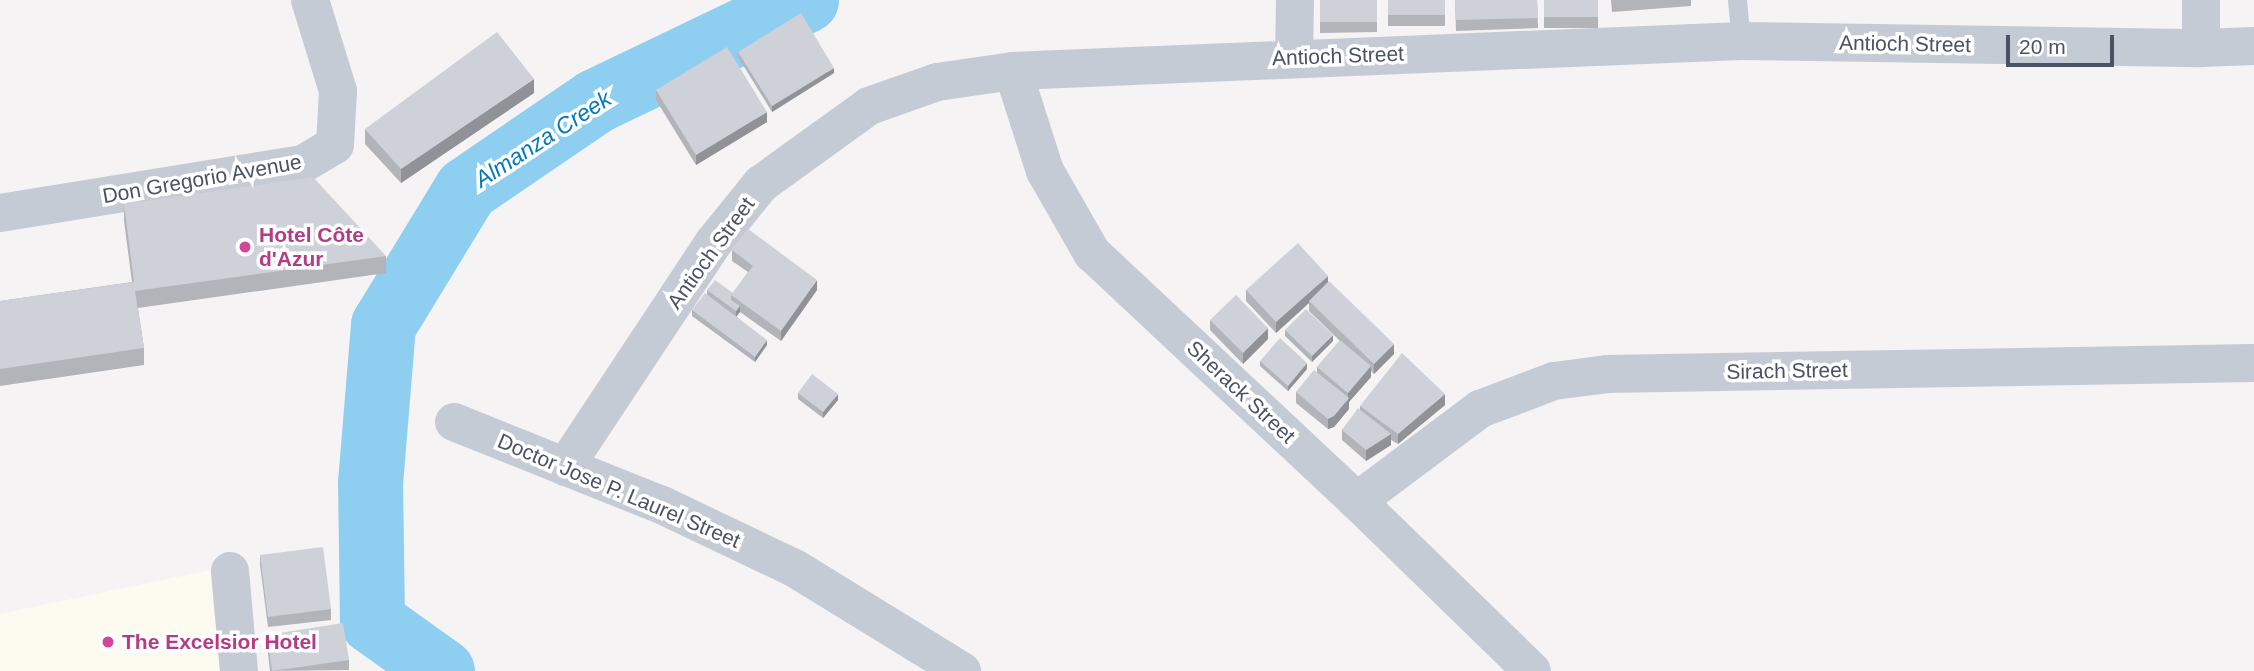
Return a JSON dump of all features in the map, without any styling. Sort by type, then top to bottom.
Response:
[{"type":"street","name":"Don Gregorio Avenue","points":[[0,213],[303,164],[335,145],[338,91],[310,0]]},
{"type":"street","points":[[1294,0],[1294,57]]},
{"type":"street","points":[[2200,48],[2201,0]]},
{"type":"street","name":"Antioch Street","points":[[575,452],[714,242],[761,184],[869,106],[937,82],[1013,71],[1294,57],[1741,41],[2200,48],[2254,46]]},
{"type":"street","name":"Sherack Street","points":[[1013,71],[1045,171],[1093,253],[1357,501],[1532,671]]},
{"type":"street","name":"Sirach Street","points":[[1357,501],[1480,409],[1554,381],[1607,374],[2254,363]]},
{"type":"street","name":"Doctor Jose P. Laurel Street","points":[[454,422],[575,452],[662,505],[796,569],[962,671]]},
{"type":"street","points":[[230,571],[239,671]]},
{"type":"lane","points":[[1737,0],[1741,41]]},
{"type":"shaded area","name":"The Excelsior Hotel","points":[[210,570],[220,671],[0,671],[0,614]]},
{"type":"building","points":[[1320,0],[1377,0],[1377,22],[1320,22]]},
{"type":"building","points":[[1388,0],[1445,0],[1445,15],[1388,15]]},
{"type":"building","points":[[1455,0],[1537,0],[1538,18],[1456,20]]},
{"type":"building","points":[[1544,0],[1598,0],[1598,17],[1544,17]]},
{"type":"building","points":[[801,13],[834,68],[772,106],[738,52]]},
{"type":"building","points":[[497,32],[534,79],[401,169],[365,129]]},
{"type":"building","points":[[727,47],[767,112],[696,155],[656,90]]},
{"type":"building","points":[[313,177],[386,256],[135,291],[144,348],[0,369],[0,301],[134,282],[124,204]]},
{"type":"building","points":[[748,229],[817,280],[781,331],[731,295],[753,266],[732,250]]},
{"type":"building","points":[[1298,243],[1328,276],[1276,322],[1246,290]]},
{"type":"building","points":[[715,280],[733,293],[731,300],[740,306],[736,311],[707,290]]},
{"type":"building","points":[[1329,281],[1394,344],[1374,364],[1309,301]]},
{"type":"building","points":[[705,293],[767,340],[755,357],[692,310]]},
{"type":"building","points":[[1236,295],[1268,328],[1243,353],[1210,320]]},
{"type":"building","points":[[1306,309],[1333,335],[1312,356],[1285,330]]},
{"type":"building","points":[[1280,338],[1307,363],[1288,386],[1260,361]]},
{"type":"building","points":[[1340,340],[1371,366],[1348,393],[1317,367]]},
{"type":"building","points":[[1402,353],[1445,394],[1398,434],[1360,406]]},
{"type":"building","points":[[1314,370],[1349,398],[1334,416],[1328,419],[1296,392]]},
{"type":"building","points":[[812,374],[838,394],[823,412],[798,393]]},
{"type":"building","points":[[1358,408],[1391,434],[1366,450],[1342,430]]},
{"type":"building","points":[[323,547],[331,609],[268,617],[260,555]]},
{"type":"building","points":[[343,623],[349,660],[272,671],[267,635]]},
{"type":"waterway","name":"Almanza Creek","points":[[442,671],[372,621],[370,483],[383,325],[466,189],[595,101],[806,0]]},
{"type":"place","name":"Hotel Côte d'Azur","points":[[245,247]]},
{"type":"place","name":"The Excelsior Hotel","points":[[108,642]]}]
